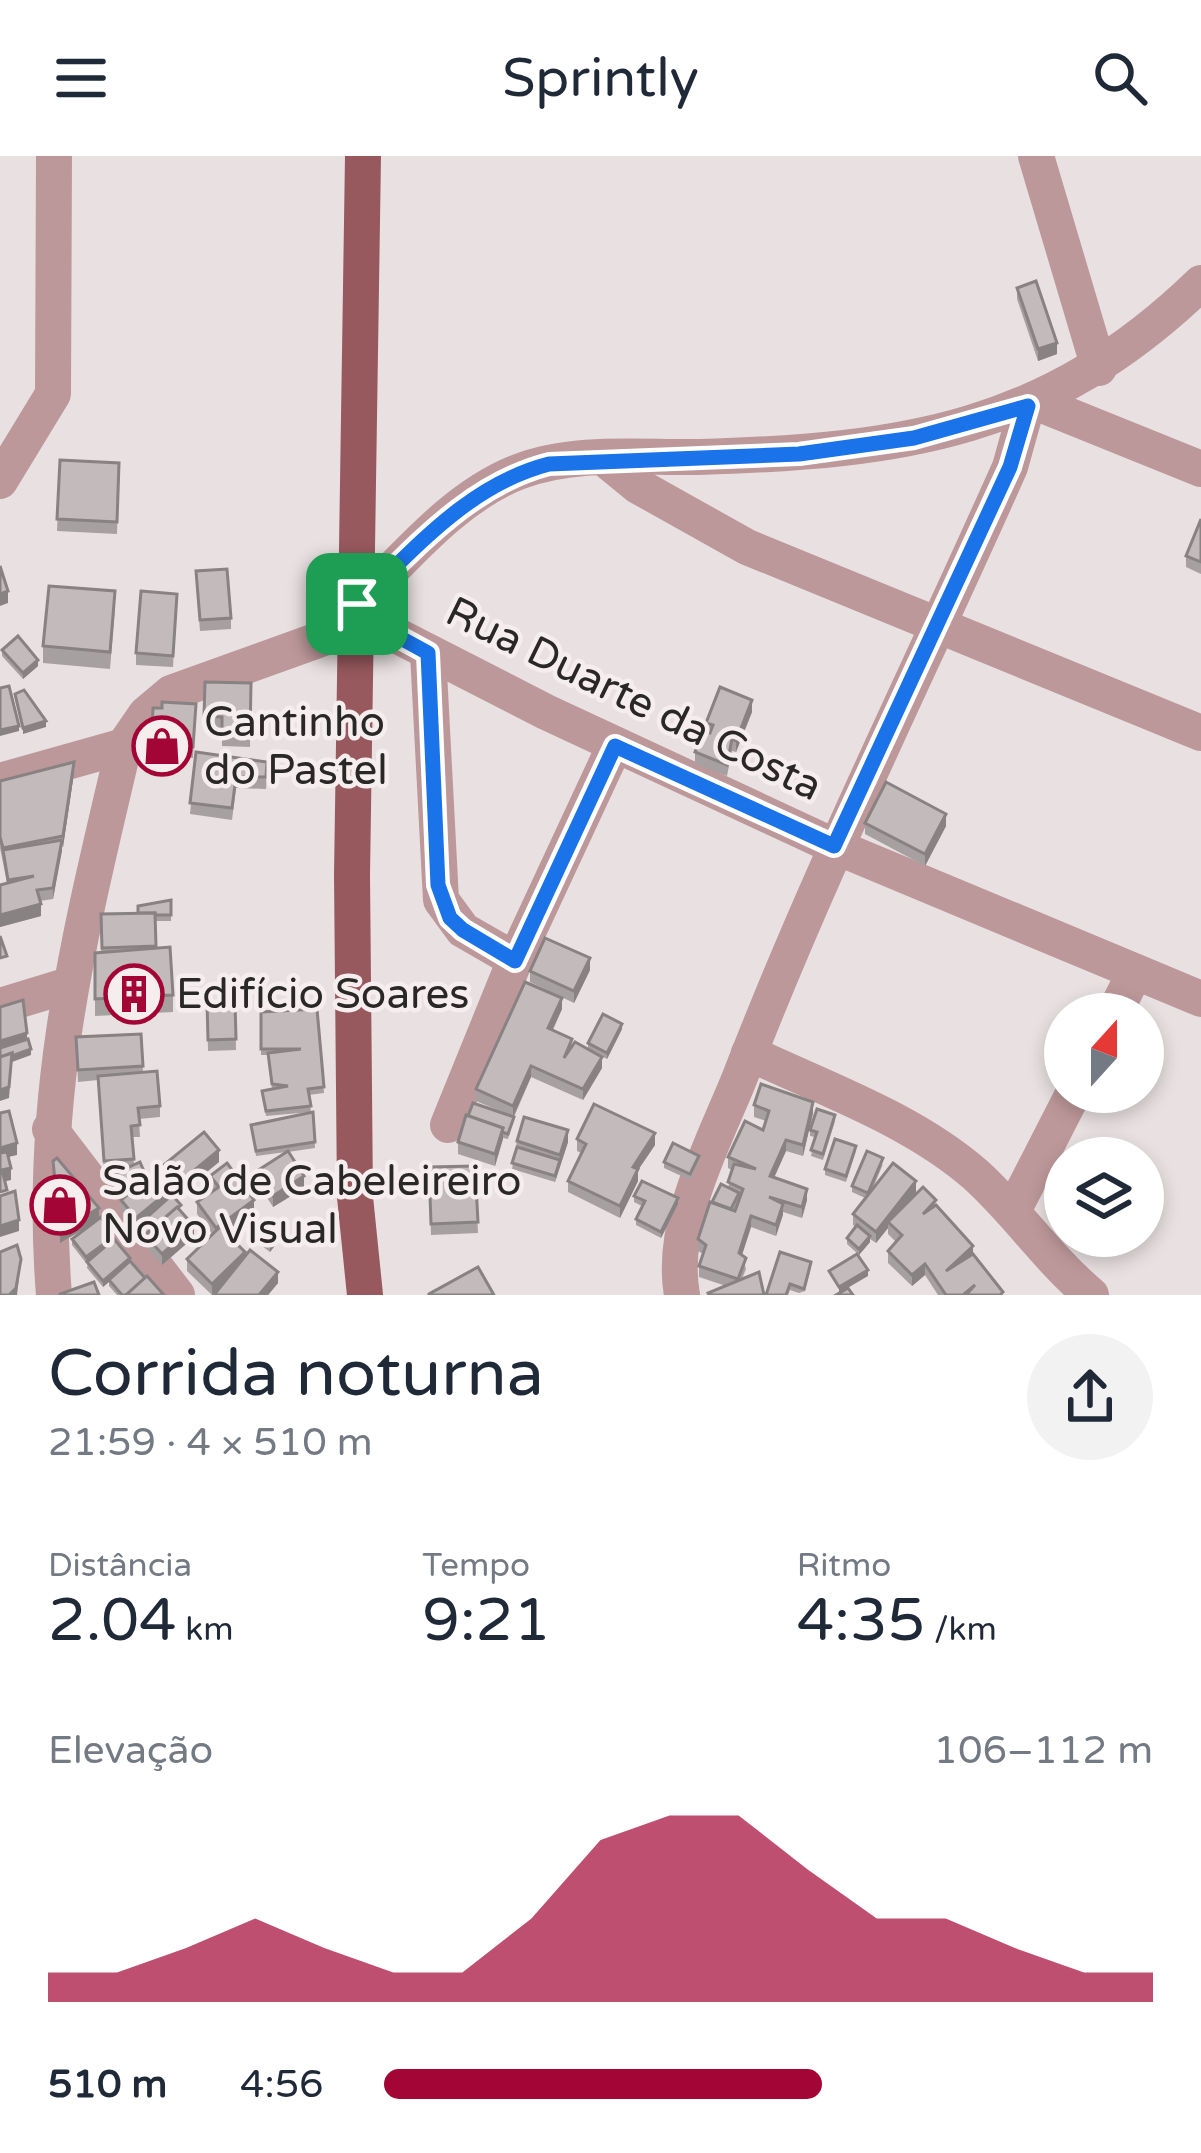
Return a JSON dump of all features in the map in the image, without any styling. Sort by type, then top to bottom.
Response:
[{"type":"main road","points":[[363,156],[353,1140],[365,1295]]},
{"type":"street","points":[[0,482],[52,394],[54,156]]},
{"type":"street","points":[[1036,156],[1099,368]]},
{"type":"street","points":[[54,1295],[46,1199],[69,985],[124,746],[146,714],[171,693],[357,615],[452,512],[494,485],[549,464],[799,454],[914,438],[1031,404],[1099,368],[1201,283]]},
{"type":"street","points":[[1031,404],[1201,469]]},
{"type":"street","points":[[682,1295],[681,1244],[749,1053],[834,846],[1010,467],[1031,404]]},
{"type":"street","points":[[605,459],[638,486],[747,548],[1201,733]]},
{"type":"street","name":"Rua Duarte da Costa","points":[[357,615],[615,746],[834,846],[1201,999]]},
{"type":"street","points":[[428,653],[441,900],[463,930],[515,961]]},
{"type":"street","points":[[0,781],[124,746]]},
{"type":"street","points":[[448,1125],[515,961],[615,746]]},
{"type":"street","points":[[1124,993],[1135,972]]},
{"type":"street","points":[[0,1006],[69,985]]},
{"type":"street","points":[[749,1053],[933,1144],[1013,1211],[1052,1262],[1091,1295]]},
{"type":"street","points":[[1013,1211],[1063,1113]]},
{"type":"street","points":[[50,1129],[177,1295]]},
{"type":"building","points":[[1036,281],[1057,343],[1038,349],[1017,288]]},
{"type":"building","points":[[60,460],[119,463],[117,522],[57,519]]},
{"type":"building","points":[[1201,519],[1201,562],[1186,556]]},
{"type":"building","points":[[0,566],[8,591],[0,594]]},
{"type":"building","points":[[227,569],[231,618],[200,620],[196,571]]},
{"type":"building","points":[[49,586],[115,591],[110,652],[43,646]]},
{"type":"building","points":[[141,591],[177,594],[173,656],[136,653]]},
{"type":"building","points":[[18,636],[38,660],[23,673],[2,650]]},
{"type":"building","points":[[205,682],[251,683],[250,736],[222,735],[222,717],[204,716]]},
{"type":"building","points":[[9,686],[19,726],[0,730],[0,688]]},
{"type":"building","points":[[720,687],[752,700],[736,741],[732,739],[727,765],[695,752],[704,730],[710,733],[713,725],[706,723]]},
{"type":"building","points":[[24,690],[46,721],[23,728],[15,694]]},
{"type":"building","points":[[162,702],[196,704],[193,747],[143,743],[143,728],[152,728],[153,708],[162,708]]},
{"type":"building","points":[[196,752],[267,762],[266,777],[236,777],[232,808],[190,803]]},
{"type":"building","points":[[74,762],[63,836],[3,848],[0,781]]},
{"type":"building","points":[[886,782],[946,814],[925,854],[865,823]]},
{"type":"building","points":[[62,840],[53,888],[37,890],[41,904],[0,915],[0,885],[34,876],[8,880],[3,850]]},
{"type":"building","points":[[171,900],[171,915],[138,913],[138,906]]},
{"type":"building","points":[[155,913],[156,946],[102,948],[101,914]]},
{"type":"building","points":[[545,938],[590,958],[574,991],[530,971]]},
{"type":"building","name":"Edifício Soares","points":[[170,947],[173,995],[95,999],[95,953]]},
{"type":"building","points":[[525,982],[562,998],[548,1028],[572,1039],[564,1058],[575,1042],[602,1057],[583,1089],[531,1066],[513,1106],[476,1089]]},
{"type":"building","points":[[23,1000],[27,1033],[0,1041],[0,1007]]},
{"type":"building","points":[[207,1002],[235,1002],[236,1039],[208,1040]]},
{"type":"building","points":[[317,1009],[324,1087],[308,1089],[311,1106],[266,1111],[262,1091],[288,1086],[272,1084],[268,1053],[301,1049],[261,1049],[261,1012]]},
{"type":"building","points":[[603,1014],[622,1024],[607,1053],[588,1043]]},
{"type":"building","points":[[141,1034],[143,1066],[78,1070],[76,1037]]},
{"type":"building","points":[[28,1039],[31,1049],[0,1057],[0,1048]]},
{"type":"building","points":[[12,1053],[9,1087],[0,1090],[0,1057]]},
{"type":"building","points":[[157,1071],[160,1106],[138,1108],[140,1125],[131,1126],[134,1159],[104,1161],[98,1076]]},
{"type":"building","points":[[761,1084],[813,1102],[803,1145],[786,1140],[770,1176],[807,1189],[802,1207],[769,1197],[783,1204],[776,1225],[751,1216],[739,1253],[746,1258],[738,1279],[699,1266],[706,1245],[698,1239],[710,1202],[735,1211],[743,1189],[728,1182],[734,1164],[756,1169],[728,1157],[745,1121],[763,1130],[769,1111],[754,1105]]},
{"type":"building","points":[[473,1103],[514,1117],[508,1134],[468,1116]]},
{"type":"building","points":[[594,1104],[655,1133],[633,1167],[638,1169],[620,1206],[568,1181],[586,1144],[577,1139]]},
{"type":"building","points":[[817,1109],[835,1115],[823,1154],[811,1150],[817,1132],[810,1130]]},
{"type":"building","points":[[9,1111],[17,1143],[0,1148],[0,1113]]},
{"type":"building","points":[[313,1112],[315,1142],[256,1151],[251,1125]]},
{"type":"building","points":[[466,1115],[503,1128],[495,1154],[458,1142]]},
{"type":"building","points":[[524,1117],[568,1130],[560,1155],[517,1141]]},
{"type":"building","points":[[204,1132],[219,1150],[136,1218],[121,1200]]},
{"type":"building","points":[[835,1139],[856,1146],[846,1176],[825,1169]]},
{"type":"building","points":[[673,1143],[699,1156],[690,1174],[664,1162]]},
{"type":"building","points":[[517,1147],[560,1160],[555,1176],[512,1163]]},
{"type":"building","points":[[288,1151],[304,1176],[273,1196],[257,1171]]},
{"type":"building","points":[[867,1151],[883,1158],[868,1193],[852,1186]]},
{"type":"building","points":[[7,1152],[11,1168],[2,1170],[7,1190],[0,1192],[0,1153]]},
{"type":"building","points":[[57,1158],[99,1208],[60,1231],[53,1161]]},
{"type":"building","points":[[140,1162],[146,1176],[117,1191],[110,1176]]},
{"type":"building","points":[[227,1163],[254,1200],[216,1228],[197,1202],[219,1187],[210,1176]]},
{"type":"building","points":[[893,1163],[916,1181],[876,1232],[853,1214]]},
{"type":"building","points":[[475,1166],[478,1222],[431,1224],[429,1167]]},
{"type":"building","points":[[642,1181],[678,1198],[661,1232],[636,1219],[645,1201],[634,1196]]},
{"type":"building","points":[[721,1184],[739,1193],[731,1209],[712,1202]]},
{"type":"building","points":[[923,1187],[936,1200],[923,1214],[936,1205],[973,1246],[946,1271],[973,1254],[1003,1292],[1000,1295],[966,1295],[975,1285],[963,1295],[946,1295],[925,1264],[912,1275],[888,1251],[902,1235],[888,1222]]},
{"type":"building","points":[[15,1191],[19,1220],[0,1226],[0,1196]]},
{"type":"building","points":[[172,1195],[181,1205],[146,1238],[135,1228]]},
{"type":"building","points":[[177,1207],[194,1226],[162,1254],[145,1235]]},
{"type":"building","points":[[101,1217],[112,1238],[86,1257],[72,1239]]},
{"type":"building","points":[[269,1221],[282,1230],[270,1246],[258,1237]]},
{"type":"building","points":[[857,1225],[870,1236],[859,1249],[847,1238]]},
{"type":"building","points":[[220,1227],[245,1252],[212,1284],[187,1259]]},
{"type":"building","points":[[114,1239],[130,1258],[103,1281],[87,1262]]},
{"type":"building","points":[[17,1245],[21,1259],[16,1288],[9,1295],[0,1295],[0,1252]]},
{"type":"building","points":[[250,1250],[278,1272],[259,1295],[214,1295]]},
{"type":"building","points":[[780,1252],[811,1262],[804,1289],[790,1284],[786,1295],[766,1295]]},
{"type":"building","points":[[857,1254],[868,1270],[839,1287],[829,1271]]},
{"type":"building","points":[[130,1261],[145,1278],[122,1295],[109,1280]]},
{"type":"building","points":[[478,1267],[494,1295],[429,1295],[429,1294]]},
{"type":"building","points":[[759,1272],[764,1295],[708,1293]]},
{"type":"building","points":[[147,1276],[164,1295],[126,1295]]},
{"type":"building","points":[[94,1282],[99,1295],[60,1295],[60,1294]]},
{"type":"place","name":"Cantinho do Pastel","points":[[162,746]]},
{"type":"place","name":"Edifício Soares","points":[[134,994]]},
{"type":"place","name":"Salão de Cabeleireiro Novo Visual","points":[[60,1205]]},
{"type":"route","points":[[1028,406],[1010,467],[834,846],[615,746],[515,961],[463,930],[441,900],[428,653],[405,637],[357,626],[357,604],[452,512],[518,472],[574,460],[799,454],[914,438],[1028,406]]}]
